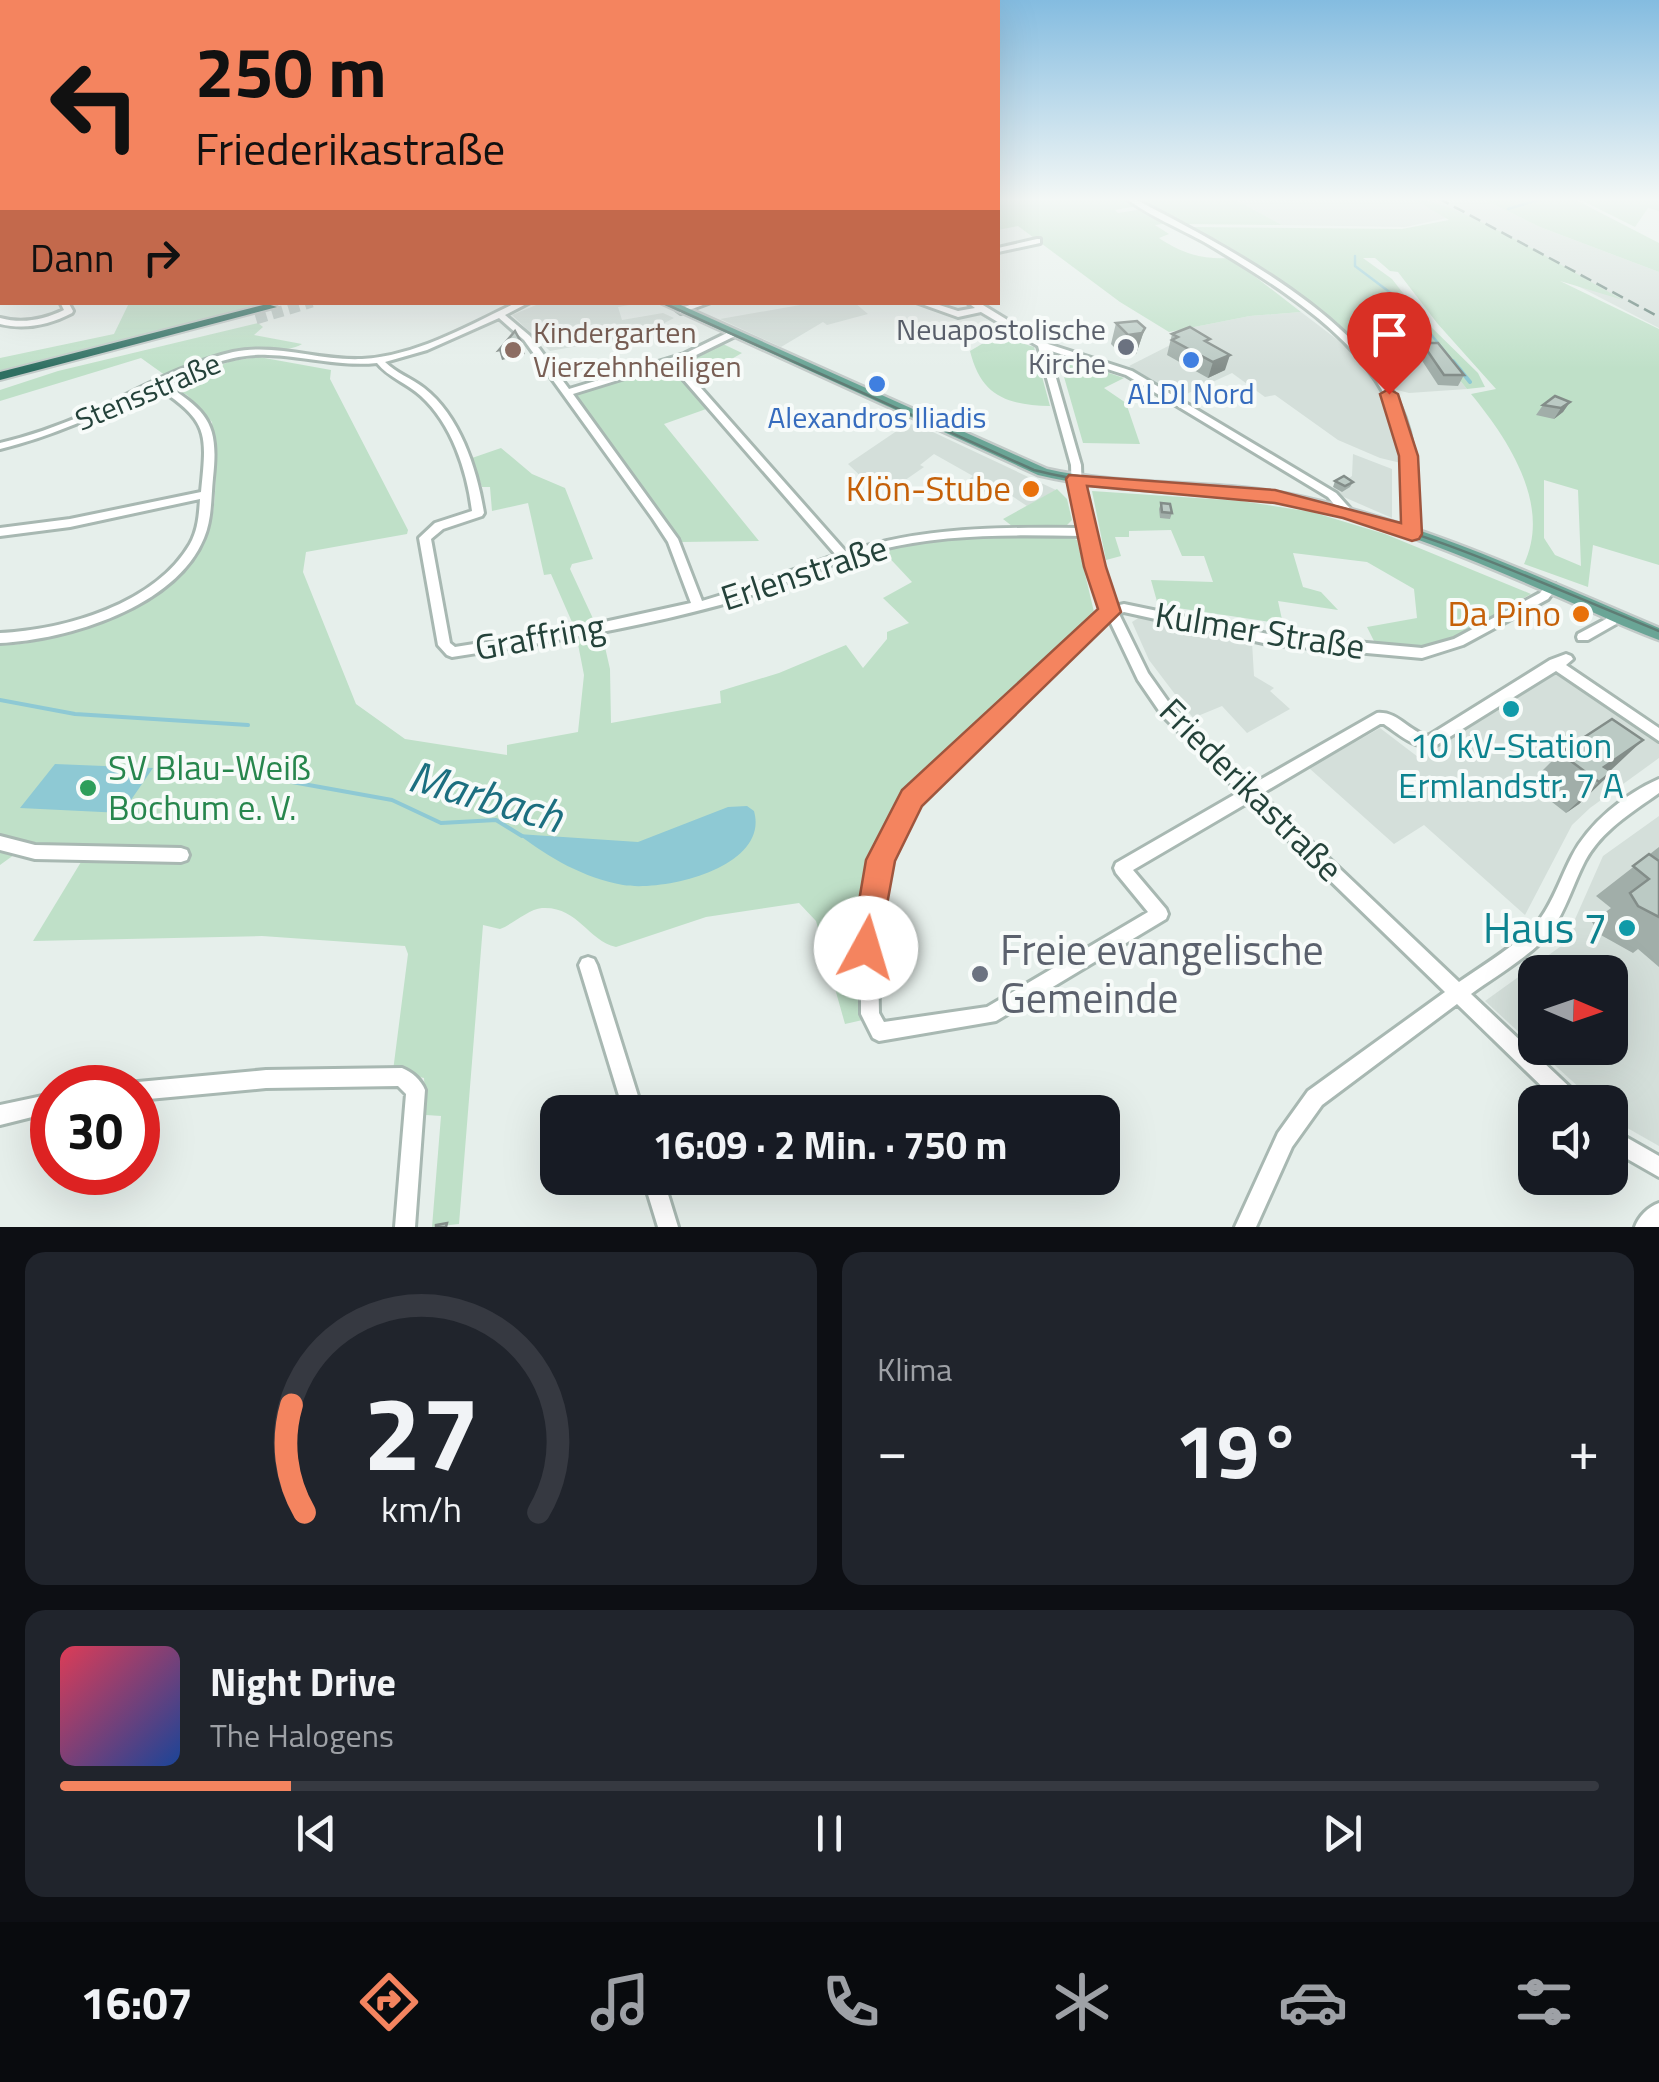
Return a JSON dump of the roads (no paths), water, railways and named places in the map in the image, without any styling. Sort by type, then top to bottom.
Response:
[{"type":"highway","points":[[0,379],[272,306]]},
{"type":"highway","points":[[0,379],[256,320]]},
{"type":"main road","points":[[670,305],[1008,459],[1076,479],[1275,496],[1348,513],[1614,611],[1659,623]]},
{"type":"main road","points":[[1614,611],[1659,634]]},
{"type":"street","points":[[1232,255],[1332,330],[1360,356],[1389,394],[1408,456],[1412,534]]},
{"type":"street","points":[[0,321],[16,325],[63,315],[68,311],[65,305]]},
{"type":"street","name":"Stensstraße","points":[[0,446],[63,428],[219,360],[258,351],[345,361],[379,360],[520,305]]},
{"type":"street","points":[[681,310],[698,305]]},
{"type":"street","points":[[930,305],[958,314],[982,310]]},
{"type":"street","points":[[975,305],[1042,344],[1129,372],[1329,494],[1348,513]]},
{"type":"street","name":"Erlenstraße","points":[[500,314],[527,338],[674,542],[698,606],[765,589],[844,557],[940,534],[1086,532]]},
{"type":"street","points":[[568,392],[672,362],[732,334]]},
{"type":"street","name":"Friederikastraße","points":[[1042,344],[1076,465],[1086,532],[1110,612],[1143,676],[1168,711],[1251,794],[1553,1085]]},
{"type":"street","name":"Graffring","points":[[379,360],[386,371],[425,393],[462,452],[474,481],[478,513],[439,526],[425,538],[444,645],[452,652],[586,632],[698,606]]},
{"type":"street","points":[[672,362],[844,557]]},
{"type":"street","points":[[0,638],[74,626],[108,614],[175,569],[195,544],[211,455],[207,423],[184,399],[160,385]]},
{"type":"street","points":[[0,532],[70,523],[206,494]]},
{"type":"street","name":"Kulmer Straße","points":[[1251,794],[1122,868],[1160,914],[990,1015],[879,1032],[870,1014],[869,914],[881,860],[899,820],[927,780],[1110,612],[1124,608],[1300,644],[1422,653],[1458,642],[1544,596],[1551,587]]},
{"type":"street","points":[[1582,638],[1612,621],[1614,611]]},
{"type":"street","points":[[1251,794],[1377,719],[1395,722],[1416,739],[1430,742],[1561,662],[1659,735]]},
{"type":"street","points":[[1245,1227],[1288,1134],[1315,1098],[1550,922],[1598,830],[1659,785]]},
{"type":"street","points":[[0,844],[46,853],[118,851],[181,856]]},
{"type":"street","points":[[588,965],[629,1095]]},
{"type":"street","points":[[160,1089],[266,1079],[402,1077],[416,1090],[417,1115],[405,1227]]},
{"type":"street","points":[[0,1115],[30,1108]]},
{"type":"street","points":[[1628,1149],[1659,1167]]},
{"type":"street","points":[[658,1195],[668,1227]]},
{"type":"street","points":[[1645,1227],[1659,1213]]},
{"type":"water","name":"SV Blau-Weiß Bochum e. V.","points":[[55,764],[153,768],[122,813],[20,808]]},
{"type":"water","points":[[747,806],[754,811],[755,831],[746,848],[709,872],[663,884],[623,885],[594,877],[555,859],[518,834],[638,842],[728,807]]},
{"type":"waterway","name":"Marbach","points":[[1355,256],[1355,266],[1408,306],[1455,364]]},
{"type":"waterway","name":"Marbach","points":[[1453,361],[1470,382]]},
{"type":"waterway","name":"Marbach","points":[[0,700],[75,714],[248,725]]},
{"type":"waterway","name":"Marbach","points":[[260,765],[292,782],[392,800],[441,823],[496,820],[522,836]]},
{"type":"tunnel","points":[[256,319],[302,305]]},
{"type":"tram line","points":[[668,305],[1034,470],[1100,482],[1266,497],[1346,513],[1437,541],[1659,631]]},
{"type":"railway","points":[[1544,255],[1659,317]]},
{"type":"place","name":"Neuapostolische Kirche","points":[[1126,347]]},
{"type":"place","name":"Kindergarten Vierzehnheiligen","points":[[513,350]]},
{"type":"place","name":"ALDI Nord","points":[[1191,360]]},
{"type":"place","name":"Alexandros Iliadis","points":[[877,384]]},
{"type":"place","name":"Klön-Stube","points":[[1031,489]]},
{"type":"place","name":"Da Pino","points":[[1581,614]]},
{"type":"place","name":"10 kV-Station Ermlandstr. 7 A","points":[[1511,709]]},
{"type":"place","name":"SV Blau-Weiß Bochum e. V.","points":[[88,788]]},
{"type":"place","name":"Haus 7","points":[[1627,928]]},
{"type":"place","name":"Freie evangelische Gemeinde","points":[[980,974]]}]
